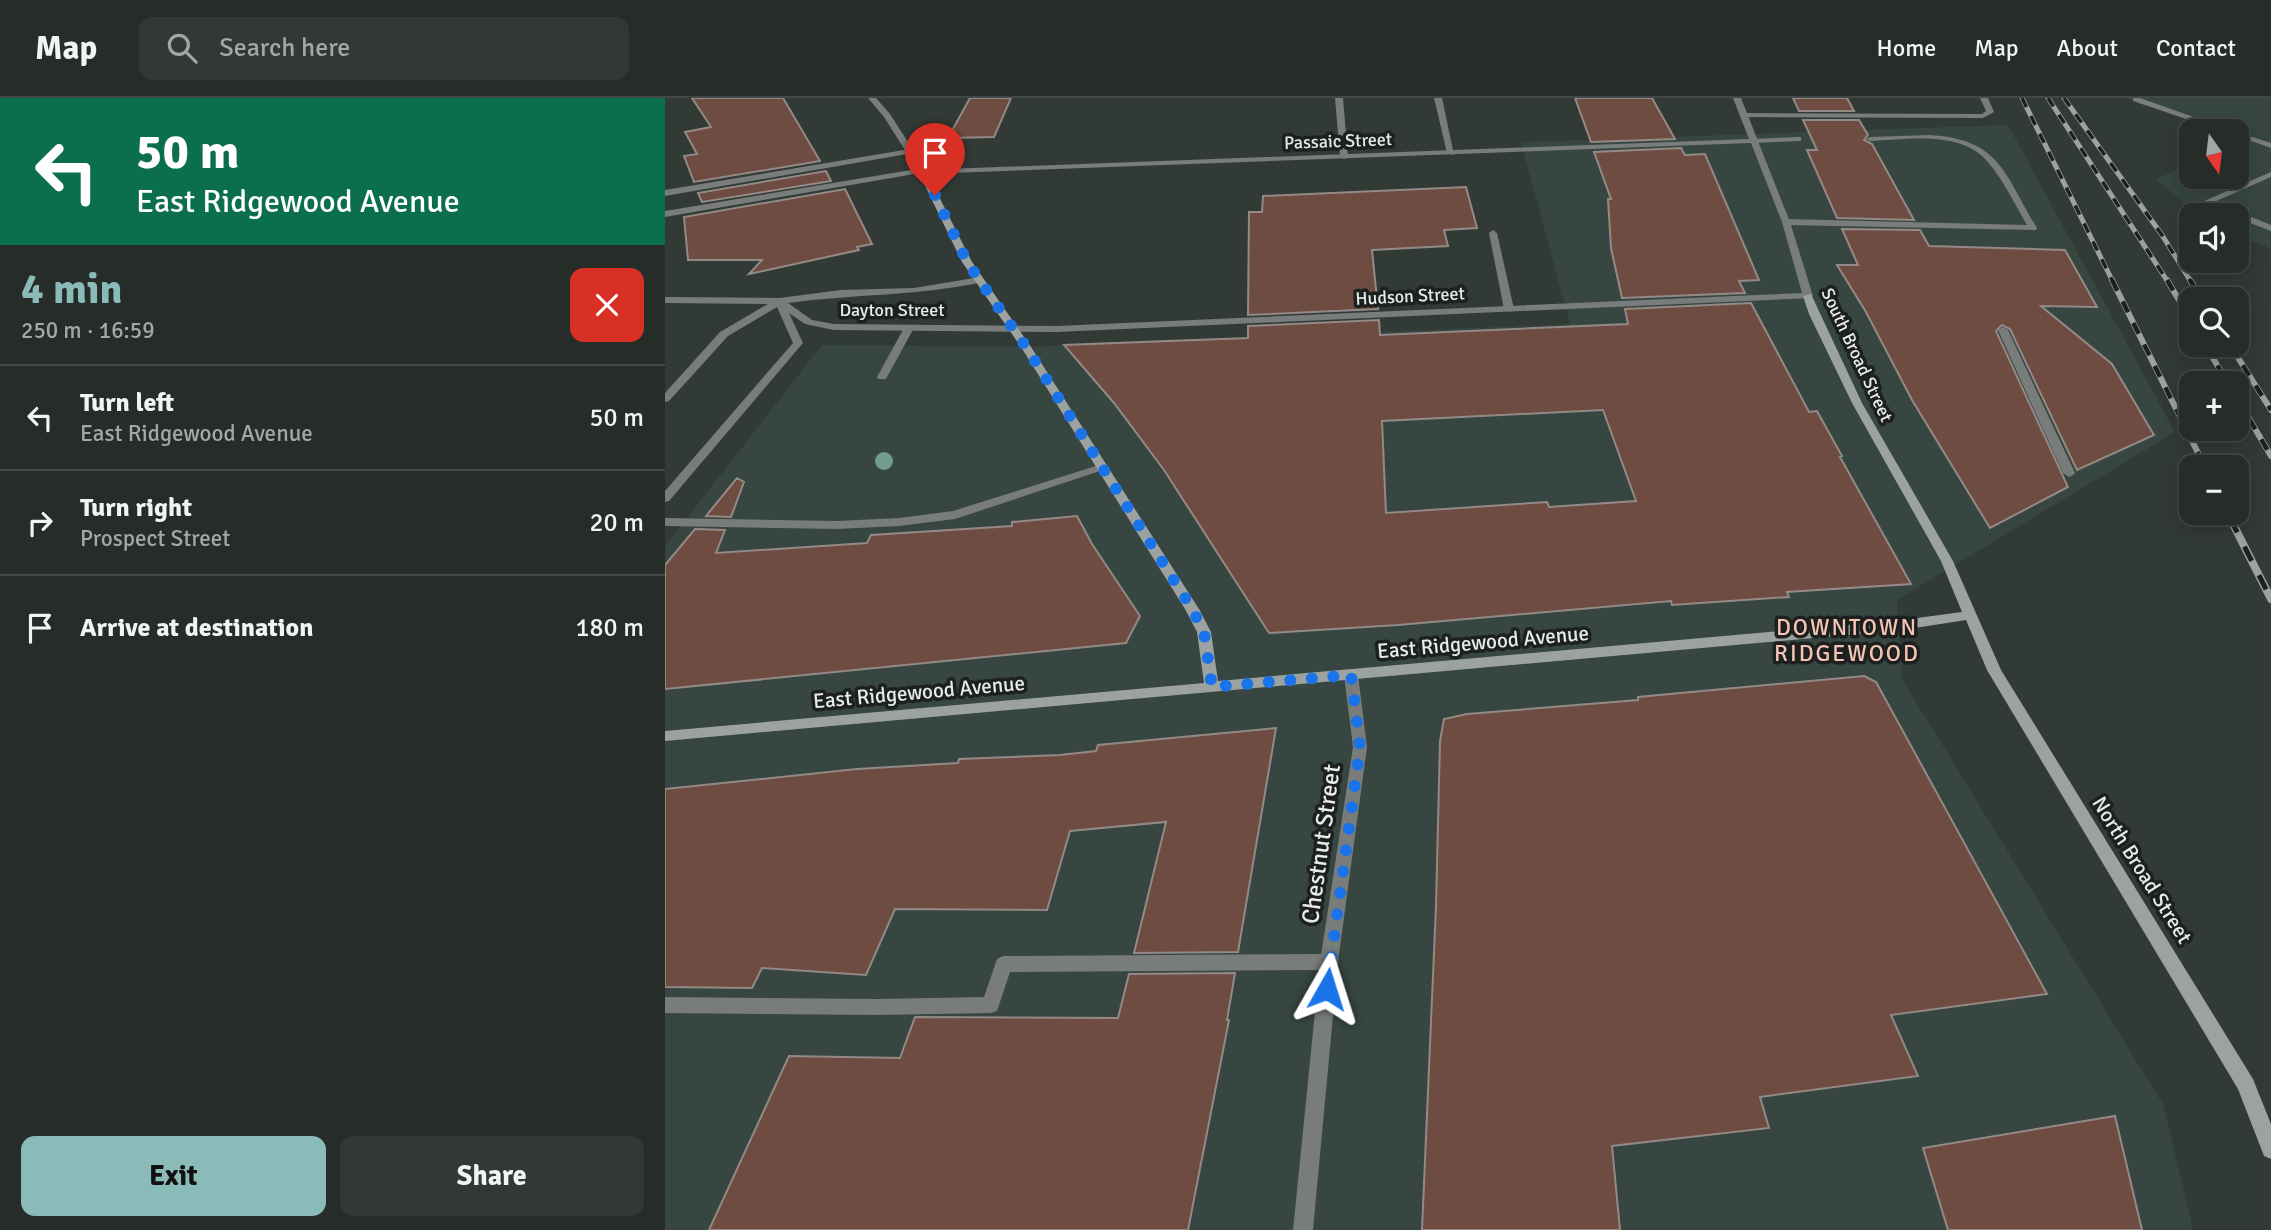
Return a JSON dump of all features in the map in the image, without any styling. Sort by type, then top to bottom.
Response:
[{"type":"street","points":[[872,98],[922,170],[967,262],[1013,328],[1192,609],[1204,632],[1212,687]]},
{"type":"street","points":[[1339,98],[1344,157]]},
{"type":"street","points":[[1438,98],[1451,153]]},
{"type":"street","name":"South Broad Street","points":[[1737,98],[1786,222],[1814,314],[1857,403],[1947,561],[1970,615]]},
{"type":"street","points":[[1743,115],[1983,116],[1990,112],[1984,98]]},
{"type":"street","points":[[2136,99],[2194,119]]},
{"type":"street","points":[[2249,138],[2271,146]]},
{"type":"street","name":"Passaic Street","points":[[665,214],[922,170],[1798,139]]},
{"type":"street","points":[[1786,222],[2033,228],[1989,158],[1970,144],[1951,140],[1870,139]]},
{"type":"street","points":[[665,193],[910,151]]},
{"type":"street","points":[[2271,174],[2208,201],[2215,207],[2271,228]]},
{"type":"street","points":[[1493,233],[1509,309]]},
{"type":"street","name":"Dayton Street","points":[[665,300],[779,301],[841,293],[914,291],[980,280]]},
{"type":"street","name":"Hudson Street","points":[[1013,328],[1057,329],[1808,296]]},
{"type":"street","points":[[665,399],[723,334],[779,301],[798,343],[665,498]]},
{"type":"street","name":"Dayton Street","points":[[779,301],[809,322],[834,327],[1013,328]]},
{"type":"street","points":[[881,377],[909,328]]},
{"type":"street","points":[[2003,330],[2070,473]]},
{"type":"street","points":[[665,522],[837,525],[899,522],[955,515],[1102,467]]},
{"type":"street","name":"East Ridgewood Avenue","points":[[665,736],[1902,625],[1970,615]]},
{"type":"street","name":"North Broad Street","points":[[1970,615],[1994,670],[2246,1085],[2271,1149]]},
{"type":"street","name":"Chestnut Street","points":[[1303,1230],[1329,962],[1360,747],[1351,675]]},
{"type":"street","points":[[665,1005],[991,1005],[1003,964],[1329,962]]},
{"type":"shaded area","points":[[2126,98],[2271,98],[2271,249],[2249,240],[2249,203],[2184,203],[2156,179],[2179,168],[2179,189],[2249,189],[2249,119],[2184,119]]},
{"type":"shaded area","points":[[2008,125],[2175,432],[1897,600],[1902,679],[2164,1106],[2193,1230],[665,1230],[665,546],[822,345],[1026,347],[1570,324],[1521,142]]},
{"type":"building","points":[[692,98],[783,98],[820,161],[694,182],[684,156],[697,154],[685,132],[711,127]]},
{"type":"building","points":[[970,98],[1011,98],[994,137],[948,138]]},
{"type":"building","points":[[1575,98],[1652,98],[1675,139],[1591,142]]},
{"type":"building","points":[[1793,98],[1847,98],[1854,111],[1799,111]]},
{"type":"building","points":[[1803,120],[1859,120],[1868,135],[1864,140],[1872,144],[1914,220],[1837,218],[1807,150],[1817,150]]},
{"type":"building","points":[[1681,148],[1685,155],[1705,154],[1759,280],[1739,281],[1745,293],[1622,298],[1611,248],[1608,199],[1611,199],[1594,152]]},
{"type":"building","points":[[826,171],[831,181],[702,202],[698,193]]},
{"type":"building","points":[[1466,187],[1477,228],[1444,230],[1448,246],[1372,250],[1378,309],[1248,315],[1249,212],[1262,212],[1263,196]]},
{"type":"building","points":[[845,189],[872,244],[857,247],[859,250],[749,274],[762,260],[688,260],[684,217]]},
{"type":"building","points":[[1842,229],[1920,230],[1929,246],[2065,250],[2097,307],[2041,306],[2112,364],[2154,435],[2077,470],[2010,329],[2002,325],[1996,331],[2068,487],[1990,528],[1912,400],[1866,312],[1837,265],[1858,265]]},
{"type":"building","points":[[1751,303],[1809,412],[1817,411],[1911,584],[1787,592],[1789,597],[1672,605],[1671,601],[1398,625],[1269,633],[1164,470],[1114,403],[1064,345],[1248,338],[1248,326],[1379,320],[1380,335],[1628,324],[1625,309]],"holes":[[[1603,410],[1636,501],[1549,507],[1547,502],[1386,513],[1382,421]]]},
{"type":"building","points":[[737,478],[744,482],[731,517],[706,516]]},
{"type":"building","points":[[1077,516],[1092,544],[1140,616],[1126,643],[665,689],[665,565],[695,529],[725,530],[716,553],[867,543],[871,535],[1012,526],[1012,522]]},
{"type":"building","points":[[1864,676],[1876,682],[2047,994],[1891,1015],[1918,1076],[1760,1097],[1769,1128],[1612,1146],[1620,1230],[1422,1230],[1440,741],[1444,719],[1467,714],[1638,700],[1638,697]]},
{"type":"building","points":[[1276,728],[1238,952],[1134,953],[1166,822],[1070,831],[1047,910],[895,909],[866,975],[762,968],[752,988],[665,987],[665,789],[857,769],[958,763],[959,759],[1060,755],[1096,751],[1098,745]]},
{"type":"building","points":[[1235,973],[1229,1020],[1188,1230],[709,1230],[789,1056],[900,1058],[915,1017],[1118,1018],[1129,974]]},
{"type":"building","points":[[2115,1116],[2142,1230],[1948,1230],[1923,1148]]},
{"type":"railway","points":[[2022,98],[2113,282]]},
{"type":"railway","points":[[2048,98],[2168,282]]},
{"type":"railway","points":[[2064,98],[2162,235],[2191,282]]},
{"type":"railway","points":[[2112,280],[2199,455]]},
{"type":"railway","points":[[2167,280],[2179,300]]},
{"type":"railway","points":[[2190,280],[2194,287]]},
{"type":"railway","points":[[2212,357],[2221,371]]},
{"type":"railway","points":[[2238,357],[2271,410]]},
{"type":"railway","points":[[2249,418],[2271,456]]},
{"type":"railway","points":[[2234,525],[2271,599]]},
{"type":"district","name":"DOWNTOWN RIDGEWOOD","points":[[1847,640]]},
{"type":"route","points":[[935,195],[967,262],[1026,347],[1192,609],[1204,632],[1212,687],[1351,675],[1360,747],[1327,989]]}]
